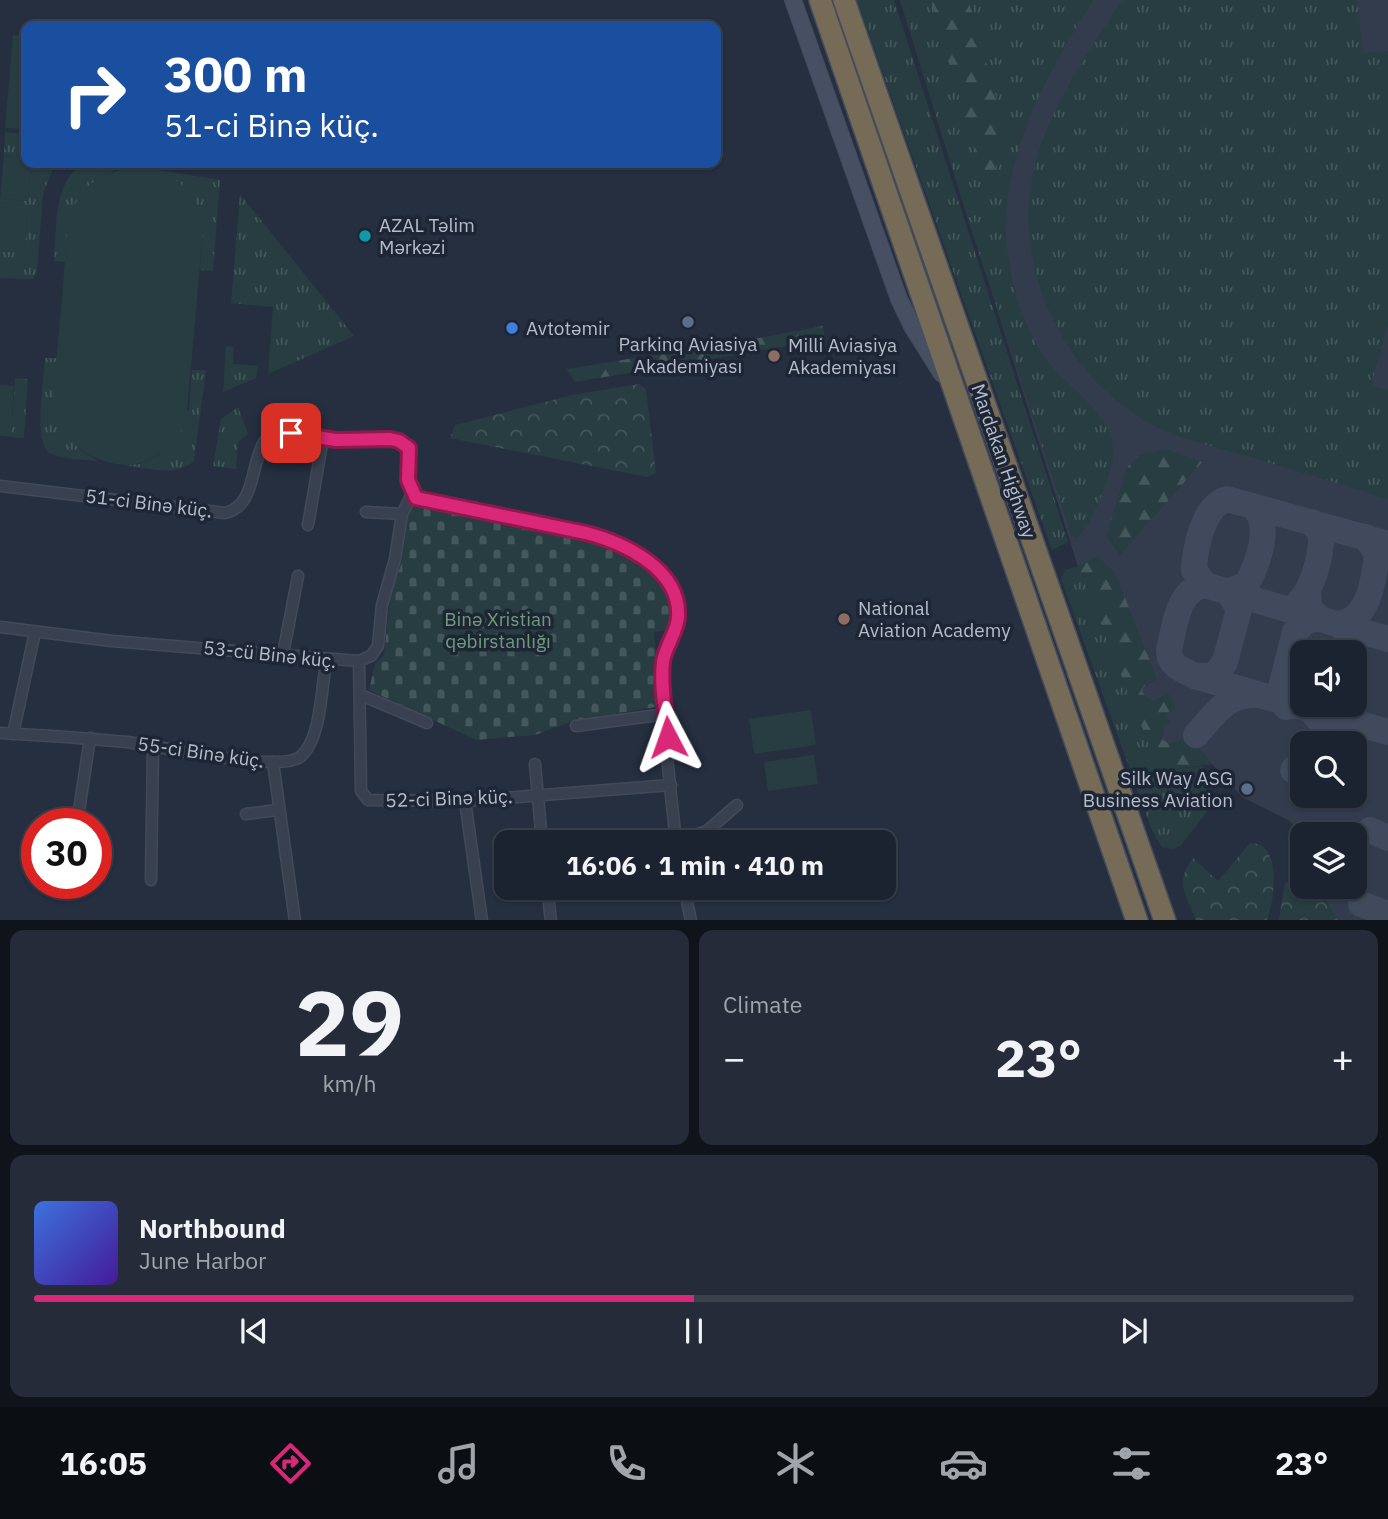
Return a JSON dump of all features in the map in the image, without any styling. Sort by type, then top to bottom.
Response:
[{"type":"highway","name":"Mardakan Highway","points":[[820,0],[1137,920]]},
{"type":"highway","name":"Mardakan Highway","points":[[844,0],[1165,920]]},
{"type":"street","points":[[793,0],[899,299],[913,328],[942,373],[971,439]]},
{"type":"street","name":"51-ci Binə küç.","points":[[0,486],[225,513],[235,511],[245,501],[256,457],[264,442],[291,433],[323,438],[390,439],[406,444],[410,454],[408,480],[412,494]]},
{"type":"street","points":[[308,525],[323,438]]},
{"type":"street","points":[[412,494],[438,504],[606,538],[652,564],[671,588],[678,614],[663,660],[675,830]]},
{"type":"street","name":"53-cü Binə küç.","points":[[0,627],[283,654],[326,661],[359,661],[371,656],[378,646],[382,605],[395,559],[402,514],[412,494]]},
{"type":"street","points":[[366,512],[402,514]]},
{"type":"street","points":[[283,654],[298,576]]},
{"type":"street","points":[[13,734],[35,632]]},
{"type":"street","name":"55-ci Binə küç.","points":[[0,733],[153,745],[236,760],[273,762],[298,758],[311,742],[318,717],[326,661]]},
{"type":"street","name":"52-ci Binə küç.","points":[[359,661],[362,796],[372,801],[465,801],[671,785]]},
{"type":"street","points":[[361,695],[427,723]]},
{"type":"street","points":[[576,726],[666,714]]},
{"type":"street","points":[[79,808],[90,738]]},
{"type":"street","points":[[151,880],[153,745]]},
{"type":"street","points":[[273,762],[277,810],[295,920]]},
{"type":"street","points":[[535,764],[541,830]]},
{"type":"street","points":[[465,801],[482,920]]},
{"type":"street","points":[[708,830],[737,805]]},
{"type":"street","points":[[246,814],[277,810]]},
{"type":"street","points":[[549,900],[551,920]]},
{"type":"street","points":[[687,900],[691,920]]},
{"type":"shaded area","points":[[900,0],[1388,0],[1388,920],[1321,920],[1316,899],[1367,899],[1367,822],[1290,822],[1242,797],[1212,764],[1159,770],[1078,567]]},
{"type":"green space","points":[[857,0],[894,0],[1068,542],[1052,550]]},
{"type":"green space","points":[[900,0],[931,0],[987,190],[1005,142],[1005,128],[968,0],[1093,0],[1047,80],[1023,135],[1014,164],[1006,225],[1012,279],[1032,335],[1050,364],[1098,413],[1112,441],[1113,458],[1104,489],[1094,513],[1077,539],[1072,537],[971,229]]},
{"type":"green space","points":[[931,0],[968,0],[1005,128],[1005,142],[987,191]]},
{"type":"green space","points":[[1122,0],[1357,0],[1363,53],[1388,51],[1388,325],[1371,385],[1388,390],[1388,499],[1173,435],[1154,426],[1121,404],[1092,377],[1067,345],[1048,310],[1035,272],[1029,233],[1030,193],[1038,154],[1064,94]]},
{"type":"green space","points":[[13,35],[21,36],[21,129],[5,128]]},
{"type":"green space","points":[[5,132],[21,134],[21,157],[4,155]]},
{"type":"green space","points":[[4,155],[21,157],[21,168],[31,168],[28,201],[0,198]]},
{"type":"green space","points":[[31,168],[53,168],[43,194],[37,271],[33,279],[0,278],[0,251],[24,253],[28,210],[0,207],[0,198],[28,201]]},
{"type":"green space","points":[[129,168],[114,170],[68,219],[65,262],[54,261],[58,205],[68,179],[76,170]]},
{"type":"green space","points":[[132,168],[157,169],[179,182],[194,199],[203,231],[186,424],[173,441],[157,455],[128,465],[106,462],[88,454],[73,442],[58,417],[54,389],[68,219],[86,188],[112,173]]},
{"type":"green space","points":[[157,170],[220,180],[213,271],[200,270],[203,231],[179,182]]},
{"type":"green space","points":[[240,194],[354,336],[268,374],[273,307],[231,303]]},
{"type":"green space","points":[[0,207],[28,209],[24,253],[0,251]]},
{"type":"green space","points":[[823,326],[825,340],[755,351],[748,340]]},
{"type":"green space","points":[[739,341],[740,354],[575,382],[567,369]]},
{"type":"green space","points":[[226,346],[234,347],[233,364],[258,366],[256,378],[223,392]]},
{"type":"green space","points":[[45,358],[57,358],[55,401],[79,449],[98,461],[61,457],[50,453],[45,447],[41,424]]},
{"type":"green space","points":[[192,370],[206,370],[194,461],[187,466],[169,470],[122,465],[140,464],[159,455],[189,409]]},
{"type":"green space","points":[[15,378],[28,379],[24,438],[11,437]]},
{"type":"green space","points":[[639,384],[646,390],[656,473],[647,477],[450,438],[455,425],[572,395]]},
{"type":"green space","points":[[0,385],[14,386],[11,437],[0,436]]},
{"type":"green space","points":[[238,407],[248,434],[238,442],[236,469],[213,466],[221,419]]},
{"type":"green space","points":[[1167,449],[1202,462],[1120,555],[1106,536],[1128,466],[1140,455]]},
{"type":"green space","name":"Binə Xristian qəbirstanlığı","points":[[418,504],[559,531],[598,543],[632,558],[657,576],[671,598],[672,606],[671,630],[654,632],[661,706],[573,721],[535,735],[476,740],[369,690],[375,664],[384,655],[391,591],[401,565],[409,509]]},
{"type":"green space","points":[[1097,556],[1115,572],[1157,679],[1143,687],[1142,692],[1152,701],[1168,693],[1175,707],[1166,717],[1170,721],[1164,729],[1163,740],[1170,744],[1182,739],[1202,750],[1212,764],[1159,770],[1078,566]]},
{"type":"green space","points":[[1078,566],[1159,770],[1203,766],[1211,807],[1181,845],[1174,849],[1162,847],[1153,833],[1061,579],[1065,570]]},
{"type":"green space","points":[[811,710],[816,745],[754,754],[749,719]]},
{"type":"green space","points":[[814,755],[818,784],[768,791],[764,762]]},
{"type":"green space","points":[[1250,843],[1260,845],[1272,861],[1274,886],[1267,920],[1196,920],[1183,882],[1193,858],[1218,881]]},
{"type":"green space","points":[[1290,881],[1290,899],[1325,899],[1338,920],[1279,920],[1285,883]]},
{"type":"taxiway","points":[[1388,544],[1227,499],[1219,503],[1206,519],[1196,551],[1194,570],[1205,585],[1388,639]]},
{"type":"taxiway","points":[[1195,676],[1214,676],[1225,662],[1239,609],[1228,592],[1247,584],[1261,545],[1262,524],[1254,507]]},
{"type":"taxiway","points":[[1298,603],[1316,571],[1320,551],[1321,534],[1312,522]]},
{"type":"taxiway","points":[[1338,624],[1357,615],[1372,587],[1377,554],[1366,537]]},
{"type":"taxiway","points":[[1205,585],[1188,594],[1179,610],[1169,649],[1169,655],[1177,666],[1195,676],[1388,732]]},
{"type":"taxiway","points":[[1286,707],[1293,706],[1285,700],[1281,687],[1295,632],[1306,621],[1319,618],[1309,608],[1308,591]]},
{"type":"taxiway","points":[[1338,624],[1349,633],[1349,640]]},
{"type":"taxiway","points":[[1196,735],[1215,713],[1229,702],[1246,695],[1256,695]]},
{"type":"taxiway","points":[[1317,717],[1323,724],[1322,731]]},
{"type":"taxiway","points":[[1370,830],[1388,838]]},
{"type":"taxiway","points":[[1361,904],[1388,914]]},
{"type":"place","name":"AZAL Təlim Mərkəzi","points":[[365,236]]},
{"type":"place","name":"Parkinq Aviasiya Akademiyası","points":[[688,322]]},
{"type":"place","name":"Avtotəmir","points":[[512,328]]},
{"type":"place","name":"Milli Aviasiya Akademiyası","points":[[774,356]]},
{"type":"place","name":"National Aviation Academy","points":[[844,619]]},
{"type":"place","name":"Silk Way ASG Business Aviation","points":[[1247,789]]},
{"type":"route","points":[[291,433],[336,440],[399,441],[409,448],[409,488],[416,498],[606,538],[641,555],[664,577],[677,605],[677,624],[663,660],[668,737]]}]
